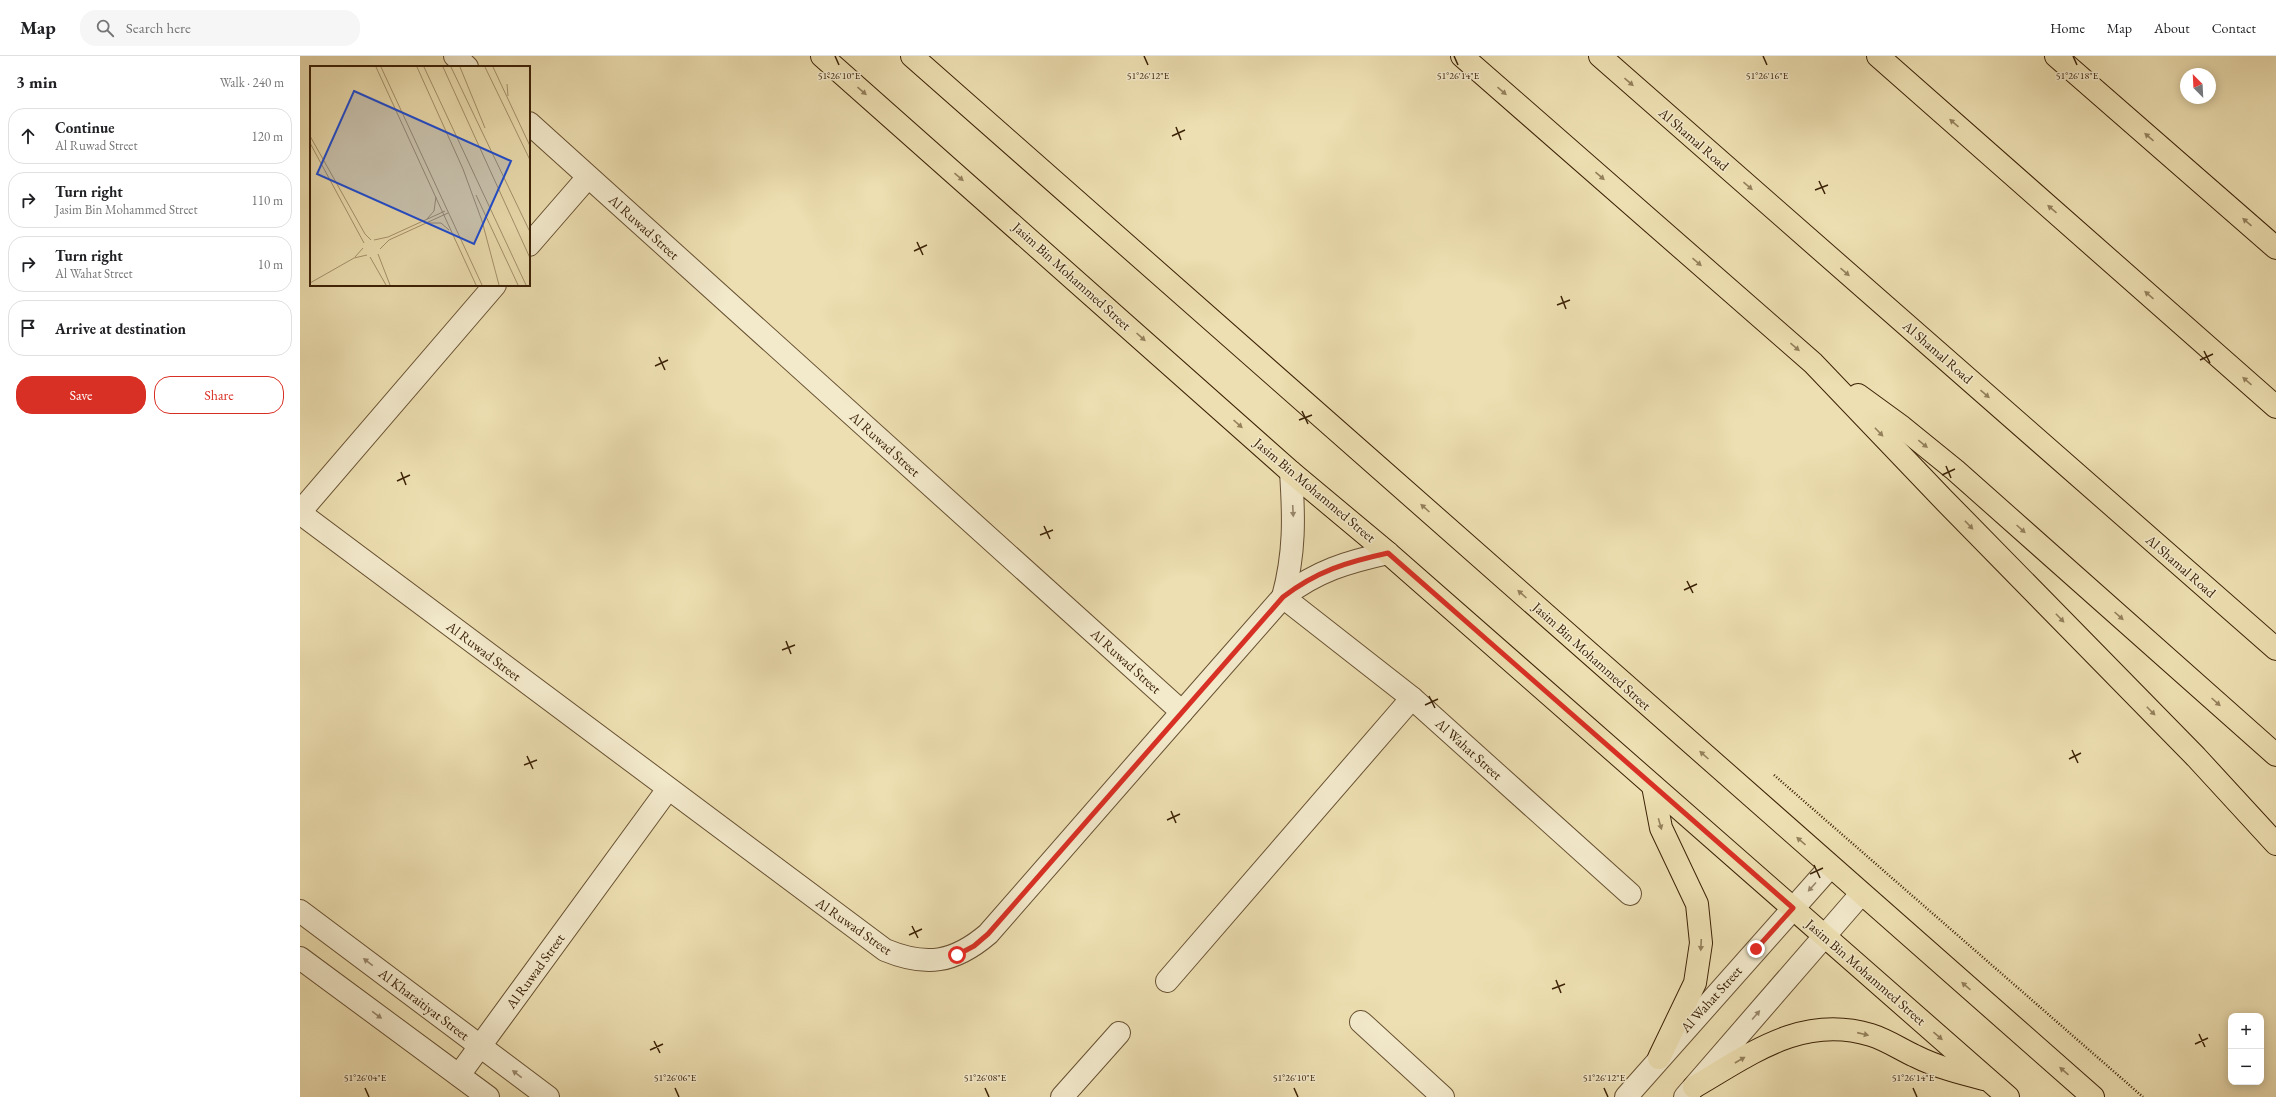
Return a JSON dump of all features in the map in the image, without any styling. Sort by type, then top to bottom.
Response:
[{"type":"main road","name":"Jasim Bin Mohammed Street","points":[[822,56],[1291,472],[1388,553],[2008,1097]]},
{"type":"main road","name":"Jasim Bin Mohammed Street","points":[[912,56],[1830,867],[2093,1097]]},
{"type":"main road","points":[[1462,56],[1813,363],[1943,499],[2196,757],[2276,844]]},
{"type":"main road","name":"Al Shamal Road","points":[[1600,56],[2276,649]]},
{"type":"main road","points":[[1878,56],[2276,407]]},
{"type":"main road","points":[[2056,56],[2276,248]]},
{"type":"main road","points":[[1813,363],[1902,427],[1955,470],[2276,755]]},
{"type":"main road","points":[[1653,786],[1661,828],[1697,904],[1702,943],[1695,983],[1659,1058]]},
{"type":"main road","points":[[1690,1092],[1774,1041],[1800,1032],[1826,1029],[1849,1030],[1871,1036],[1940,1066],[1990,1081]]},
{"type":"street","points":[[455,56],[466,66]]},
{"type":"street","name":"Al Ruwad Street","points":[[530,124],[1182,712]]},
{"type":"street","points":[[530,244],[588,177]]},
{"type":"street","name":"Al Ruwad Street","points":[[494,286],[300,512],[885,950],[902,957],[920,961],[939,960],[957,955],[974,946],[988,934],[1283,597],[1300,583],[1321,572],[1341,564],[1388,553]]},
{"type":"street","name":"Al Ruwad Street","points":[[1283,597],[1293,552],[1294,529],[1291,472]]},
{"type":"street","name":"Al Wahat Street","points":[[1283,597],[1412,698],[1630,894]]},
{"type":"street","points":[[1167,981],[1412,698]]},
{"type":"street","name":"Al Ruwad Street","points":[[459,1075],[668,789]]},
{"type":"street","name":"Al Wahat Street","points":[[1626,1097],[1830,867]]},
{"type":"street","points":[[1690,1092],[1861,894]]},
{"type":"street","name":"Al Kharaitiyat Street","points":[[300,911],[548,1097]]},
{"type":"street","points":[[300,958],[488,1097]]},
{"type":"street","points":[[1361,1022],[1443,1097]]},
{"type":"street","points":[[1062,1097],[1119,1033]]},
{"type":"route","points":[[957,955],[974,946],[988,934],[1283,597],[1300,583],[1321,572],[1341,564],[1388,553],[1793,908],[1756,949]]}]
